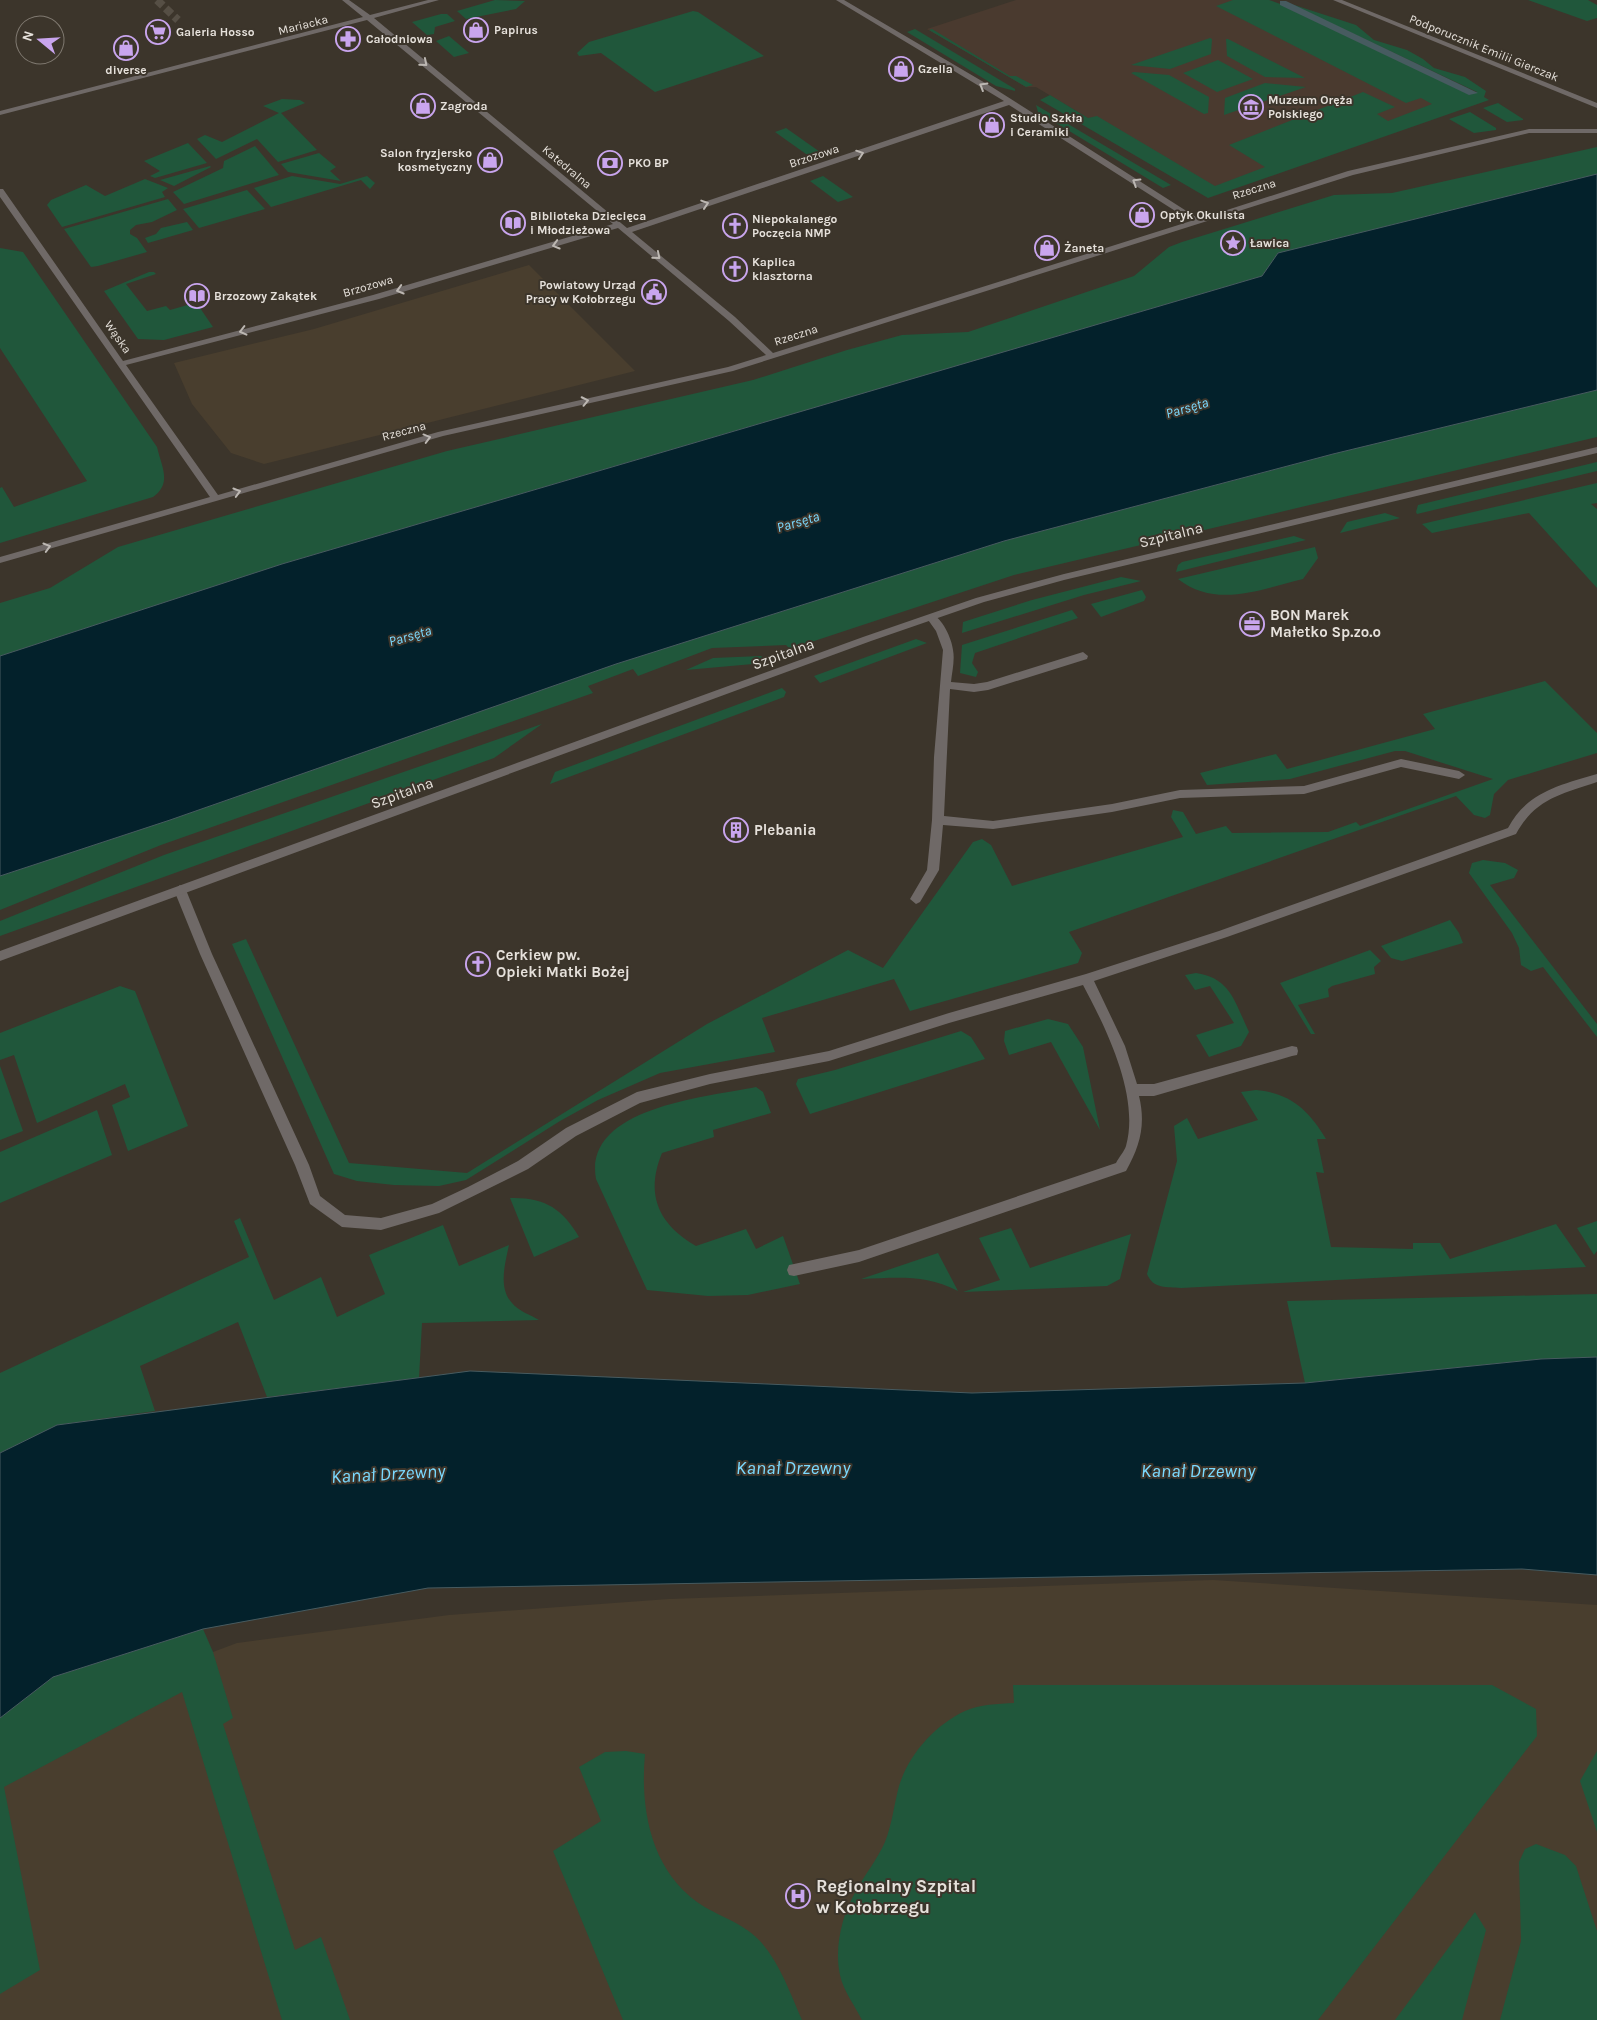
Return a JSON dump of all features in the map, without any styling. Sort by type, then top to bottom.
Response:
[{"type":"street","name":"Katedralna","points":[[345,0],[371,18],[772,356]]},
{"type":"street","name":"Mariacka","points":[[0,113],[436,0]]},
{"type":"street","points":[[840,0],[1009,102],[1196,220]]},
{"type":"street","name":"Podporucznik Emilii Gierczak","points":[[1336,0],[1597,106]]},
{"type":"street","name":"Brzozowa","points":[[122,364],[622,228],[822,166],[1009,102]]},
{"type":"street","name":"Rzeczna","points":[[0,560],[441,434],[730,368],[772,356],[1196,220],[1351,173],[1529,131],[1597,131]]},
{"type":"street","name":"Wąska","points":[[0,191],[215,498]]},
{"type":"street","name":"Szpitalna","points":[[0,956],[931,617],[1056,579],[1597,450]]},
{"type":"street","points":[[916,899],[933,870],[938,820],[947,643],[941,630],[931,617]]},
{"type":"street","points":[[945,686],[974,688],[988,686],[1083,656]]},
{"type":"street","points":[[938,820],[993,825],[1112,808],[1180,794],[1304,790],[1401,763],[1459,775]]},
{"type":"street","points":[[180,890],[206,954],[302,1165],[315,1200],[342,1221],[381,1224],[434,1209],[506,1174],[572,1132],[637,1098],[710,1079],[829,1056],[949,1018],[1086,979],[1223,934],[1512,831],[1517,818],[1528,805],[1542,797],[1597,778]]},
{"type":"street","points":[[794,1270],[859,1256],[1121,1167],[1130,1158],[1134,1143],[1136,1112],[1131,1090],[1104,1012],[1086,979]]},
{"type":"street","points":[[1131,1090],[1154,1090],[1292,1051]]},
{"type":"shaded area","name":"Muzeum Oręża Polskiego","points":[[1016,0],[1269,0],[1463,95],[1213,193],[1036,87],[1026,87],[927,29]]},
{"type":"shaded area","points":[[529,265],[635,371],[264,464],[231,453],[192,404],[174,363],[314,329]]},
{"type":"shaded area","name":"Regionalny Szpital w Kołobrzegu","points":[[1213,1580],[1597,1605],[1597,2020],[0,2020],[0,1771],[213,1652],[237,1643],[449,1615],[669,1599]]},
{"type":"green space","points":[[495,0],[525,1],[516,9],[466,19],[457,11]]},
{"type":"green space","points":[[1233,0],[1269,0],[1283,5],[1469,94],[1477,92],[1288,3],[1356,25],[1374,40],[1407,50],[1434,68],[1465,77],[1486,91],[1484,97],[1489,100],[1208,198],[1040,100],[1050,95],[1088,118],[1097,116],[1215,186],[1265,167],[1229,145],[1363,92],[1395,107],[1377,114],[1388,121],[1432,104],[1421,98],[1406,103],[1216,6]]},
{"type":"green space","points":[[1528,0],[1588,0],[1597,5],[1597,18],[1587,21]]},
{"type":"green space","points":[[693,11],[698,12],[764,56],[655,92],[601,53],[579,56],[577,53],[589,42]]},
{"type":"green space","points":[[447,14],[455,21],[435,27],[434,34],[427,35],[412,22]]},
{"type":"green space","points":[[915,29],[1015,89],[1015,91],[996,86],[907,32]]},
{"type":"green space","points":[[932,29],[1010,76],[1016,76],[1033,85],[1026,87],[929,30]]},
{"type":"green space","points":[[449,36],[469,53],[454,57],[436,41]]},
{"type":"green space","points":[[1210,38],[1212,39],[1211,54],[1170,69],[1131,65]]},
{"type":"green space","points":[[1226,39],[1305,78],[1265,77],[1227,56]]},
{"type":"green space","points":[[1218,60],[1253,79],[1217,92],[1183,73]]},
{"type":"green space","points":[[1131,73],[1169,75],[1209,97],[1208,113],[1204,114]]},
{"type":"green space","points":[[1265,83],[1306,87],[1224,115],[1225,98]]},
{"type":"green space","points":[[282,99],[300,100],[305,103],[281,113],[317,150],[278,162],[257,139],[216,159],[197,139],[205,135],[222,142],[279,113],[263,106]]},
{"type":"green space","points":[[1498,103],[1523,120],[1507,122],[1483,108]]},
{"type":"green space","points":[[1036,105],[1171,185],[1163,188],[1038,112]]},
{"type":"green space","points":[[1470,112],[1496,128],[1496,130],[1474,133],[1449,119]]},
{"type":"green space","points":[[786,128],[820,152],[810,155],[806,154],[775,132]]},
{"type":"green space","points":[[188,143],[207,163],[155,178],[150,176],[160,171],[144,161]]},
{"type":"green space","points":[[255,146],[279,175],[184,204],[173,192],[223,168],[224,161]]},
{"type":"green space","points":[[1597,147],[1597,174],[1278,253],[1262,276],[282,564],[0,656],[0,603],[50,588],[118,547],[447,451],[753,380],[847,350],[902,335],[968,332],[1134,276],[1169,247],[1182,242],[1334,195],[1392,193]]},
{"type":"green space","points":[[319,153],[336,167],[330,171],[341,181],[288,172],[281,164]]},
{"type":"green space","points":[[210,166],[174,186],[160,180]]},
{"type":"green space","points":[[292,176],[340,184],[367,176],[375,183],[370,189],[361,180],[271,207],[254,188]]},
{"type":"green space","points":[[823,176],[853,197],[838,202],[810,181]]},
{"type":"green space","points":[[145,179],[168,188],[162,192],[165,197],[62,227],[47,205],[51,200],[86,185],[105,196]]},
{"type":"green space","points":[[247,190],[265,209],[199,228],[183,209]]},
{"type":"green space","points":[[168,199],[177,210],[152,222],[136,225],[130,230],[130,234],[137,238],[147,252],[91,267],[64,229]]},
{"type":"green space","points":[[187,222],[193,230],[148,243],[145,238],[156,234],[161,228]]},
{"type":"green space","points":[[0,248],[23,252],[157,447],[163,468],[164,481],[159,492],[153,497],[0,543],[0,488],[2,487],[14,507],[87,481],[0,348]]},
{"type":"green space","points":[[149,272],[156,274],[126,284],[147,311],[166,306],[170,310],[191,304],[193,306],[198,305],[213,327],[164,340],[138,339],[104,291]]},
{"type":"green space","points":[[1597,390],[1597,437],[1014,575],[790,649],[786,645],[712,648],[638,676],[633,669],[588,686],[593,693],[161,845],[0,910],[0,876],[170,820],[616,664],[1004,541],[1333,454]]},
{"type":"green space","points":[[1597,462],[1597,471],[1417,514],[1416,512],[1418,505]]},
{"type":"green space","points":[[1597,483],[1597,503],[1591,504],[1597,509],[1597,588],[1529,513],[1432,533],[1422,524]]},
{"type":"green space","points":[[1385,513],[1400,518],[1340,533],[1347,522]]},
{"type":"green space","points":[[1294,536],[1306,540],[1176,572],[1178,565],[1182,562]]},
{"type":"green space","points":[[1315,547],[1318,558],[1303,579],[1255,591],[1223,595],[1208,593],[1193,588],[1178,579]]},
{"type":"green space","points":[[1121,577],[1141,581],[1084,595],[962,633],[963,622],[1032,600]]},
{"type":"green space","points":[[1142,590],[1146,597],[1144,601],[1101,617],[1091,604]]},
{"type":"green space","points":[[1072,610],[1078,618],[975,653],[972,663],[978,672],[976,677],[960,673],[962,645]]},
{"type":"green space","points":[[916,639],[927,643],[820,683],[814,676]]},
{"type":"green space","points":[[761,656],[765,659],[753,664],[686,670],[713,658]]},
{"type":"green space","points":[[1545,681],[1597,733],[1597,753],[1508,780],[1494,794],[1490,815],[1485,818],[1474,815],[1456,796],[1069,932],[1082,953],[1078,963],[910,1011],[894,979],[762,1018],[775,1052],[660,1073],[598,1100],[560,1121],[466,1180],[439,1186],[394,1185],[357,1181],[334,1174],[232,944],[246,939],[349,1163],[467,1173],[707,1024],[848,950],[883,968],[973,842],[982,839],[991,845],[1012,886],[1183,837],[1171,817],[1173,810],[1183,812],[1196,834],[1226,826],[1232,833],[1328,832],[1356,822],[1360,826],[1493,779],[1405,751],[1395,751],[1290,779],[1207,785],[1200,773],[1276,754],[1287,769],[1435,729],[1423,714]]},
{"type":"green space","points":[[782,688],[786,692],[784,697],[550,784],[555,772]]},
{"type":"green space","points":[[542,724],[494,758],[0,936],[0,921],[164,855]]},
{"type":"green space","points":[[1483,860],[1505,863],[1518,870],[1514,878],[1490,885],[1597,1024],[1597,1037],[1543,967],[1531,971],[1521,965],[1519,948],[1512,933],[1469,873],[1472,863]]},
{"type":"green space","points":[[1450,920],[1463,943],[1402,961],[1391,958],[1381,946]]},
{"type":"green space","points":[[1370,950],[1381,961],[1374,967],[1375,974],[1332,986],[1328,989],[1329,997],[1298,1005],[1315,1034],[1311,1034],[1280,983]]},
{"type":"green space","points":[[1196,973],[1217,980],[1224,986],[1235,1002],[1249,1032],[1241,1046],[1209,1057],[1196,1035],[1234,1023],[1210,986],[1195,990],[1185,975]]},
{"type":"green space","points":[[120,986],[135,991],[188,1126],[128,1151],[112,1105],[130,1097],[125,1084],[37,1123],[14,1055],[0,1060],[0,1033]]},
{"type":"green space","points":[[1048,1019],[1068,1024],[1083,1047],[1100,1130],[1051,1042],[1009,1055],[1004,1041],[1005,1031]]},
{"type":"green space","points":[[961,1031],[971,1037],[985,1059],[810,1114],[796,1084],[798,1079],[835,1070]]},
{"type":"green space","points":[[0,1066],[23,1131],[0,1140]]},
{"type":"green space","points":[[756,1087],[763,1092],[771,1113],[713,1130],[714,1137],[662,1153],[657,1168],[655,1195],[658,1207],[672,1228],[696,1246],[746,1229],[756,1249],[783,1236],[800,1284],[748,1295],[708,1296],[647,1290],[596,1179],[597,1155],[609,1136],[628,1121],[653,1110],[708,1095]]},
{"type":"green space","points":[[1256,1090],[1289,1099],[1313,1120],[1326,1139],[1317,1139],[1324,1173],[1316,1172],[1331,1247],[1413,1249],[1413,1243],[1440,1243],[1450,1259],[1556,1224],[1586,1267],[1181,1288],[1157,1285],[1147,1274],[1177,1161],[1174,1126],[1187,1118],[1198,1139],[1258,1120],[1241,1092]]},
{"type":"green space","points":[[97,1110],[112,1155],[0,1203],[0,1152]]},
{"type":"green space","points":[[510,1198],[533,1200],[551,1206],[566,1219],[579,1237],[534,1257]]},
{"type":"green space","points":[[240,1218],[274,1300],[321,1277],[337,1317],[385,1294],[369,1255],[443,1225],[459,1266],[509,1245],[504,1276],[505,1290],[512,1303],[539,1320],[422,1323],[419,1378],[267,1397],[238,1322],[140,1366],[155,1411],[57,1425],[0,1453],[0,1373],[249,1257],[234,1221]]},
{"type":"green space","points":[[1597,1221],[1597,1251],[1594,1255],[1577,1228]]},
{"type":"green space","points":[[1011,1228],[1030,1268],[1131,1234],[1120,1279],[1107,1286],[963,1292],[1000,1280],[979,1238]]},
{"type":"green space","points":[[938,1253],[958,1291],[922,1279],[861,1279]]},
{"type":"green space","points":[[1597,1294],[1597,1357],[1541,1359],[1305,1383],[1287,1301]]},
{"type":"green space","points":[[203,1629],[213,1652],[233,1718],[223,1724],[295,1950],[321,1937],[350,2020],[282,2020],[182,1692],[4,1787],[40,1970],[0,1994],[0,1718],[53,1677]]},
{"type":"green space","points":[[1013,1685],[1492,1685],[1536,1709],[1537,1736],[1318,2020],[862,2020],[846,1992],[840,1975],[838,1965],[839,1943],[843,1921],[851,1900],[885,1842],[903,1774],[924,1742],[943,1724],[965,1711],[977,1707],[1014,1703]]},
{"type":"green space","points":[[626,1751],[645,1754],[644,1795],[647,1815],[659,1854],[668,1872],[681,1888],[697,1902],[745,1928],[759,1940],[778,1967],[802,2020],[623,2020],[553,1851],[601,1821],[579,1767],[605,1752]]},
{"type":"green space","points":[[1597,1751],[1597,1832],[1580,1781]]},
{"type":"green space","points":[[1536,1844],[1565,1855],[1576,1866],[1597,1931],[1597,2020],[1500,2020],[1521,1941],[1519,1862],[1525,1849]]},
{"type":"green space","points":[[1475,1912],[1486,1930],[1462,2020],[1395,2020]]},
{"type":"water","name":"Parsęta","points":[[1597,174],[1597,390],[1333,454],[1004,541],[616,664],[170,820],[0,876],[0,656],[282,564],[1262,276],[1278,253]]},
{"type":"water","name":"Kanał Drzewny","points":[[1597,1357],[1597,1575],[1522,1569],[428,1588],[203,1629],[53,1677],[0,1718],[0,1453],[57,1425],[470,1371],[972,1393],[1305,1383],[1541,1359]]},
{"type":"waterway","points":[[1283,3],[1473,93]]},
{"type":"tunnel","points":[[157,0],[178,20]]},
{"type":"place","name":"Papirus","points":[[476,30]]},
{"type":"place","name":"Galeria Hosso","points":[[158,32]]},
{"type":"place","name":"Całodniowa","points":[[348,39]]},
{"type":"place","name":"diverse","points":[[126,48]]},
{"type":"place","name":"Gzella","points":[[901,69]]},
{"type":"place","name":"Zagroda","points":[[423,106]]},
{"type":"place","name":"Muzeum Oręża Polskiego","points":[[1251,107]]},
{"type":"place","name":"Studio Szkła i Ceramiki","points":[[992,125]]},
{"type":"place","name":"Salon fryzjersko kosmetyczny","points":[[490,160]]},
{"type":"place","name":"PKO BP","points":[[610,163]]},
{"type":"place","name":"Optyk Okulista","points":[[1142,215]]},
{"type":"place","name":"Biblioteka Dziecięca i Młodzieżowa","points":[[513,223]]},
{"type":"place","name":"Niepokalanego Poczęcia NMP","points":[[735,226]]},
{"type":"place","name":"Ławica","points":[[1233,243]]},
{"type":"place","name":"Żaneta","points":[[1047,248]]},
{"type":"place","name":"Kaplica klasztorna","points":[[735,269]]},
{"type":"place","name":"Powiatowy Urząd Pracy w Kołobrzegu","points":[[654,292]]},
{"type":"place","name":"Brzozowy Zakątek","points":[[197,296]]},
{"type":"place","name":"BON Marek Małetko Sp.zo.o","points":[[1252,624]]},
{"type":"place","name":"Plebania","points":[[736,830]]},
{"type":"place","name":"Cerkiew pw. Opieki Matki Bożej","points":[[478,964]]},
{"type":"place","name":"Regionalny Szpital w Kołobrzegu","points":[[798,1896]]}]
